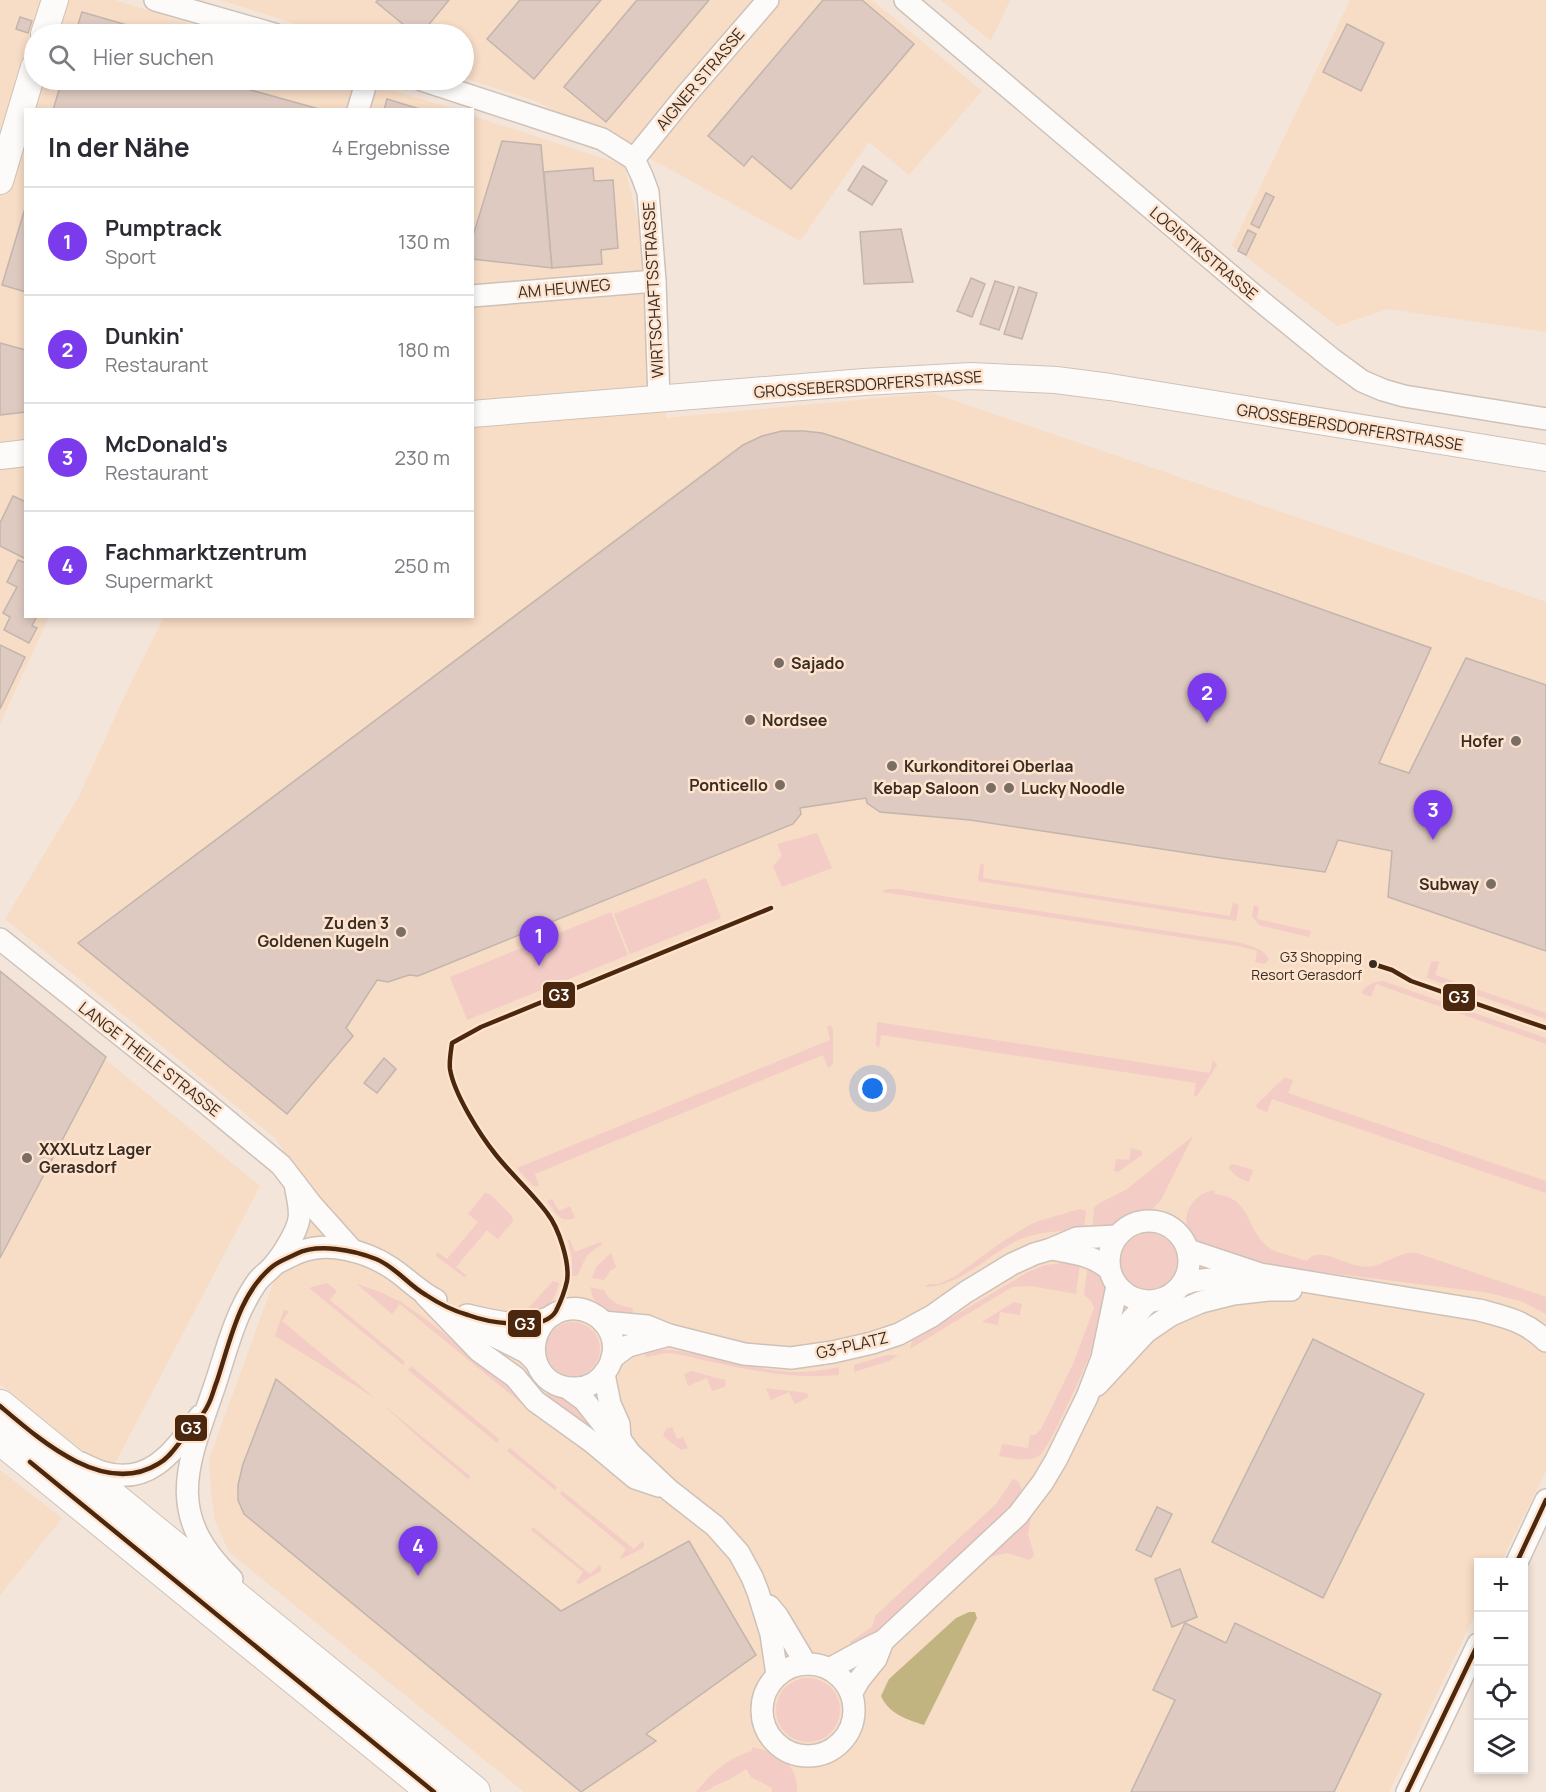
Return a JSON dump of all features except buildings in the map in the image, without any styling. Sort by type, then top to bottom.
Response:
[{"type":"main road","points":[[0,1406],[474,1792]]},
{"type":"main road","points":[[0,1438],[434,1792]]},
{"type":"street","points":[[47,24],[55,0]]},
{"type":"street","points":[[155,0],[239,24]]},
{"type":"street","name":"AIGNER STRASSE","points":[[634,159],[684,96],[768,0]]},
{"type":"street","name":"LOGISTIKSTRASSE","points":[[905,0],[1262,302],[1362,381],[1404,396],[1546,419]]},
{"type":"street","points":[[0,182],[27,90]]},
{"type":"street","points":[[358,108],[363,90]]},
{"type":"street","points":[[452,90],[602,140],[634,159]]},
{"type":"street","name":"WIRTSCHAFTSSTRASSE","points":[[634,159],[648,192],[655,281],[659,399]]},
{"type":"street","name":"AM HEUWEG","points":[[474,296],[655,281]]},
{"type":"street","name":"GROSSEBERSDORFERSTRASSE","points":[[474,414],[971,375],[1110,387],[1546,458]]},
{"type":"street","points":[[0,456],[24,453]]},
{"type":"street","name":"LANGE THEILE STRASSE","points":[[0,939],[206,1103],[280,1165],[295,1182]]},
{"type":"street","points":[[295,1182],[299,1218],[293,1236],[274,1265],[257,1281],[242,1307],[190,1464],[186,1495],[191,1520],[198,1537],[216,1564],[338,1681]]},
{"type":"street","name":"G3-PLATZ","points":[[295,1182],[311,1204],[353,1251]]},
{"type":"street","points":[[829,1669],[883,1641],[1018,1515],[1043,1482],[1087,1396],[1102,1358],[1113,1278],[1109,1257],[1111,1247],[1118,1236],[1129,1226],[1139,1222],[1161,1222],[1170,1226],[1179,1234],[1188,1250],[1189,1268],[1182,1286]]},
{"type":"street","name":"G3-PLATZ","points":[[274,1265],[302,1251],[339,1248],[376,1259],[391,1267],[425,1295],[467,1315],[492,1321],[533,1323],[565,1309],[575,1308],[591,1313],[603,1322],[647,1326],[669,1335],[744,1354],[791,1358],[846,1350],[898,1334],[932,1316],[1012,1264],[1034,1254],[1077,1238],[1118,1236]]},
{"type":"street","name":"G3-PLATZ","points":[[1051,1249],[1086,1255],[1101,1263],[1113,1278]]},
{"type":"street","points":[[1188,1250],[1260,1275],[1479,1310],[1511,1318],[1535,1330],[1546,1341]]},
{"type":"street","points":[[1113,1278],[1125,1294],[1148,1302],[1167,1298],[1192,1281],[1260,1275]]},
{"type":"street","points":[[1087,1396],[1146,1332],[1171,1314],[1201,1302],[1233,1294],[1328,1285]]},
{"type":"street","points":[[425,1295],[479,1351],[515,1377],[535,1401],[592,1442],[635,1478],[669,1490],[715,1526],[739,1553],[752,1577],[771,1634],[777,1675]]},
{"type":"street","points":[[1102,1358],[1148,1302]]},
{"type":"street","name":"G3-PLATZ","points":[[467,1315],[492,1335],[526,1352],[548,1380],[569,1389],[584,1400],[606,1428],[620,1439],[630,1453],[669,1490]]},
{"type":"street","points":[[535,1361],[534,1342],[538,1330],[548,1318]]},
{"type":"street","points":[[603,1322],[610,1332],[613,1344],[608,1366],[610,1404],[619,1424],[620,1439]]},
{"type":"street","name":"G3-PLATZ","points":[[569,1389],[590,1385],[628,1346],[669,1335]]},
{"type":"street","points":[[39,1438],[80,1463],[102,1472],[117,1475],[132,1474],[160,1463],[171,1454],[208,1406]]},
{"type":"street","points":[[1519,1558],[1546,1500]]},
{"type":"street","points":[[758,1592],[778,1617],[806,1664]]},
{"type":"street","points":[[851,1694],[876,1659],[883,1641]]},
{"type":"street","points":[[1407,1792],[1474,1654]]},
{"type":"street","points":[[806,1664],[829,1669],[841,1679],[851,1694],[854,1714],[849,1730],[842,1742],[833,1749],[811,1757],[795,1755],[778,1746],[769,1737],[761,1714],[767,1687],[777,1675],[790,1668],[806,1664]]},
{"type":"shaded area","points":[[0,0],[115,0],[191,24],[24,24],[24,90],[393,90],[450,108],[24,108],[24,618],[49,618],[0,724]]},
{"type":"shaded area","points":[[220,0],[872,0],[982,91],[909,175],[869,142],[800,241],[662,165],[536,101],[474,81],[474,24],[296,24]]},
{"type":"shaded area","points":[[941,0],[1010,0],[991,41]]},
{"type":"shaded area","points":[[1350,0],[1546,0],[1546,332],[1388,309],[1337,326],[1232,246]]},
{"type":"shaded area","name":"G3 Shopping Resort Gerasdorf","points":[[474,116],[624,165],[653,279],[666,418],[932,393],[1546,602],[1546,1471],[1503,1558],[1474,1558],[1474,1617],[1389,1792],[524,1792],[229,1552],[215,1521],[209,1459],[308,1188],[275,1138],[5,919],[78,798],[164,618],[474,618]]},
{"type":"shaded area","points":[[817,833],[832,868],[782,887],[773,866],[782,856],[777,844]]},
{"type":"shaded area","points":[[982,864],[984,864],[983,878],[1230,916],[1233,902],[1239,905],[1236,921],[978,881]]},
{"type":"shaded area","points":[[706,878],[721,918],[630,954],[614,914]]},
{"type":"shaded area","points":[[887,889],[1238,942],[1260,950],[1269,959],[1265,964],[1255,962],[1257,951],[1238,946],[882,892]]},
{"type":"shaded area","points":[[1254,905],[1259,907],[1257,919],[1311,931],[1309,937],[1259,925],[1252,916]]},
{"type":"shaded area","points":[[611,912],[628,955],[467,1020],[450,977]]},
{"type":"shaded area","points":[[1431,962],[1439,962],[1435,975],[1546,1013],[1546,1019],[1427,978]]},
{"type":"shaded area","points":[[0,973],[260,1186],[110,1473],[0,1384]]},
{"type":"shaded area","points":[[1383,981],[1546,1038],[1546,1044],[1376,984],[1371,997],[1363,994],[1362,992],[1368,985]]},
{"type":"shaded area","points":[[877,1022],[1210,1073],[1213,1060],[1217,1065],[1197,1096],[1194,1096],[1196,1083],[881,1035],[879,1048],[876,1045]]},
{"type":"shaded area","points":[[827,1026],[833,1029],[833,1064],[828,1068],[823,1055],[535,1174],[539,1186],[533,1186],[517,1168],[830,1040]]},
{"type":"shaded area","points":[[1285,1077],[1293,1080],[1288,1093],[1546,1181],[1546,1193],[1272,1099],[1267,1112],[1257,1108],[1256,1105]]},
{"type":"shaded area","points":[[1193,1136],[1161,1200],[1149,1212],[1134,1216],[1111,1230],[1092,1232],[1094,1208],[1098,1204],[1127,1189]]},
{"type":"shaded area","points":[[1131,1148],[1142,1151],[1142,1155],[1118,1172],[1114,1171],[1116,1159],[1129,1160]]},
{"type":"shaded area","points":[[1233,1164],[1253,1170],[1249,1182],[1240,1179],[1231,1171],[1229,1168]]},
{"type":"shaded area","points":[[1214,1190],[1215,1194],[1227,1196],[1242,1207],[1261,1239],[1268,1247],[1276,1251],[1307,1261],[1317,1255],[1324,1255],[1353,1265],[1367,1267],[1409,1253],[1417,1253],[1546,1297],[1546,1314],[1523,1302],[1490,1293],[1282,1267],[1205,1250],[1190,1236],[1186,1219],[1194,1201],[1201,1195]]},
{"type":"shaded area","points":[[485,1193],[490,1194],[512,1216],[513,1221],[498,1239],[487,1230],[456,1267],[467,1276],[464,1277],[436,1256],[437,1252],[447,1259],[478,1222],[468,1214]]},
{"type":"shaded area","points":[[552,1199],[559,1211],[570,1206],[575,1218],[565,1219],[558,1216],[547,1201]]},
{"type":"shaded area","points":[[1080,1209],[1086,1211],[1084,1228],[1024,1238],[950,1282],[925,1287],[954,1277],[1029,1225]]},
{"type":"shaded area","points":[[1144,1233],[1154,1233],[1169,1241],[1175,1250],[1177,1261],[1175,1272],[1169,1281],[1154,1289],[1144,1289],[1133,1284],[1126,1277],[1121,1266],[1121,1256],[1126,1245],[1133,1238]]},
{"type":"shaded area","points":[[569,1239],[575,1252],[601,1242],[602,1244],[587,1255],[577,1276],[572,1276]]},
{"type":"shaded area","points":[[611,1253],[616,1267],[604,1280],[592,1278],[596,1267]]},
{"type":"shaded area","points":[[1080,1264],[1076,1294],[1031,1286],[1012,1287],[910,1349],[912,1341],[1028,1272],[1045,1265]]},
{"type":"shaded area","points":[[1088,1264],[1103,1277],[1108,1292],[1095,1341],[1069,1402],[1039,1456],[1025,1460],[999,1456],[1002,1444],[1028,1448],[1030,1435],[1035,1435],[1041,1429],[1073,1364],[1094,1308],[1091,1301],[1084,1295]]},
{"type":"shaded area","points":[[553,1281],[559,1283],[551,1302],[547,1306],[523,1314]]},
{"type":"shaded area","points":[[327,1283],[337,1291],[330,1300],[405,1362],[403,1365],[309,1288]]},
{"type":"shaded area","points":[[357,1284],[401,1302],[479,1362],[505,1375],[529,1403],[526,1407],[400,1304],[392,1314]]},
{"type":"shaded area","points":[[590,1287],[604,1290],[616,1303],[633,1308],[632,1317],[604,1311],[595,1302]]},
{"type":"shaded area","points":[[1014,1302],[1022,1304],[1020,1315],[1000,1312],[998,1325],[982,1322]]},
{"type":"shaded area","points":[[284,1310],[289,1311],[282,1321],[375,1398],[275,1336]]},
{"type":"shaded area","points":[[568,1322],[578,1322],[588,1326],[596,1334],[600,1349],[596,1364],[588,1372],[578,1376],[568,1376],[558,1372],[550,1364],[546,1354],[546,1344],[550,1334],[558,1326]]},
{"type":"shaded area","points":[[644,1350],[691,1353],[779,1371],[808,1372],[839,1367],[839,1375],[777,1374],[667,1353],[646,1357]]},
{"type":"shaded area","points":[[887,1355],[898,1355],[889,1361],[854,1372],[854,1365]]},
{"type":"shaded area","points":[[411,1366],[499,1439],[497,1443],[408,1370]]},
{"type":"shaded area","points":[[691,1371],[725,1380],[726,1384],[712,1391],[707,1378],[688,1386],[684,1374]]},
{"type":"shaded area","points":[[766,1388],[807,1393],[809,1397],[795,1404],[789,1392],[771,1400]]},
{"type":"shaded area","points":[[550,1390],[571,1397],[612,1447],[543,1400]]},
{"type":"shaded area","points":[[381,1403],[470,1476],[468,1479],[424,1442]]},
{"type":"shaded area","points":[[672,1427],[677,1439],[683,1437],[688,1448],[681,1450],[663,1436],[666,1429]]},
{"type":"shaded area","points":[[510,1448],[557,1487],[555,1490],[507,1451]]},
{"type":"shaded area","points":[[0,1470],[62,1518],[0,1595]]},
{"type":"shaded area","points":[[1013,1479],[1019,1483],[1022,1493],[1014,1505],[883,1627],[853,1650],[850,1642],[872,1627],[876,1615],[996,1504]]},
{"type":"shaded area","points":[[562,1491],[634,1549],[642,1541],[643,1548],[621,1559],[626,1549],[560,1494]]},
{"type":"shaded area","points":[[1032,1513],[1028,1534],[1034,1555],[1030,1560],[1007,1553],[989,1557],[1008,1539]]},
{"type":"shaded area","points":[[533,1527],[590,1574],[599,1565],[601,1571],[579,1584],[576,1582],[583,1572],[531,1530]]},
{"type":"shaded area","points":[[969,1612],[975,1612],[977,1618],[924,1725],[893,1712],[881,1696],[889,1679],[956,1618]]},
{"type":"shaded area","points":[[802,1678],[814,1678],[831,1687],[838,1698],[840,1710],[838,1722],[831,1733],[814,1742],[802,1742],[790,1737],[781,1728],[776,1716],[776,1704],[781,1692],[790,1683]]},
{"type":"shaded area","points":[[752,1747],[770,1752],[790,1766],[794,1773],[797,1792],[772,1792],[772,1788],[751,1777],[746,1769],[708,1790],[696,1792],[721,1767],[752,1751]]},
{"type":"transit line","name":"G3","points":[[0,1406],[53,1448],[95,1469],[116,1474],[137,1472],[158,1464],[166,1459],[206,1409],[237,1319],[261,1277],[275,1264],[296,1254],[315,1249],[336,1249],[376,1259],[436,1301],[477,1318],[515,1324],[540,1322],[550,1318],[558,1308],[567,1281],[567,1265],[559,1236],[547,1213],[496,1155],[469,1114],[452,1079],[450,1069],[452,1043],[481,1027],[771,908]]},
{"type":"transit line","name":"G3","points":[[1373,964],[1392,970],[1411,981],[1546,1028]]},
{"type":"transit line","name":"G3","points":[[30,1462],[434,1792]]},
{"type":"transit line","name":"G3","points":[[1519,1558],[1546,1500]]},
{"type":"transit line","name":"G3","points":[[1407,1792],[1474,1652]]},
{"type":"place","name":"Sajado","points":[[779,663]]},
{"type":"place","name":"Nordsee","points":[[750,720]]},
{"type":"place","name":"Dunkin'","points":[[1207,723]]},
{"type":"place","name":"Hofer","points":[[1516,741]]},
{"type":"place","name":"Kurkonditorei Oberlaa","points":[[892,766]]},
{"type":"place","name":"Ponticello","points":[[780,785]]},
{"type":"place","name":"Kebap Saloon","points":[[991,788]]},
{"type":"place","name":"Lucky Noodle","points":[[1009,788]]},
{"type":"place","name":"McDonald's","points":[[1433,840]]},
{"type":"place","name":"Subway","points":[[1491,884]]},
{"type":"place","name":"Zu den 3 Goldenen Kugeln","points":[[401,932]]},
{"type":"place","name":"G3 Shopping Resort Gerasdorf","points":[[1373,964]]},
{"type":"place","name":"Pumptrack","points":[[539,966]]},
{"type":"place","name":"XXXLutz Lager Gerasdorf","points":[[27,1158]]},
{"type":"place","name":"Fachmarktzentrum","points":[[418,1576]]}]
